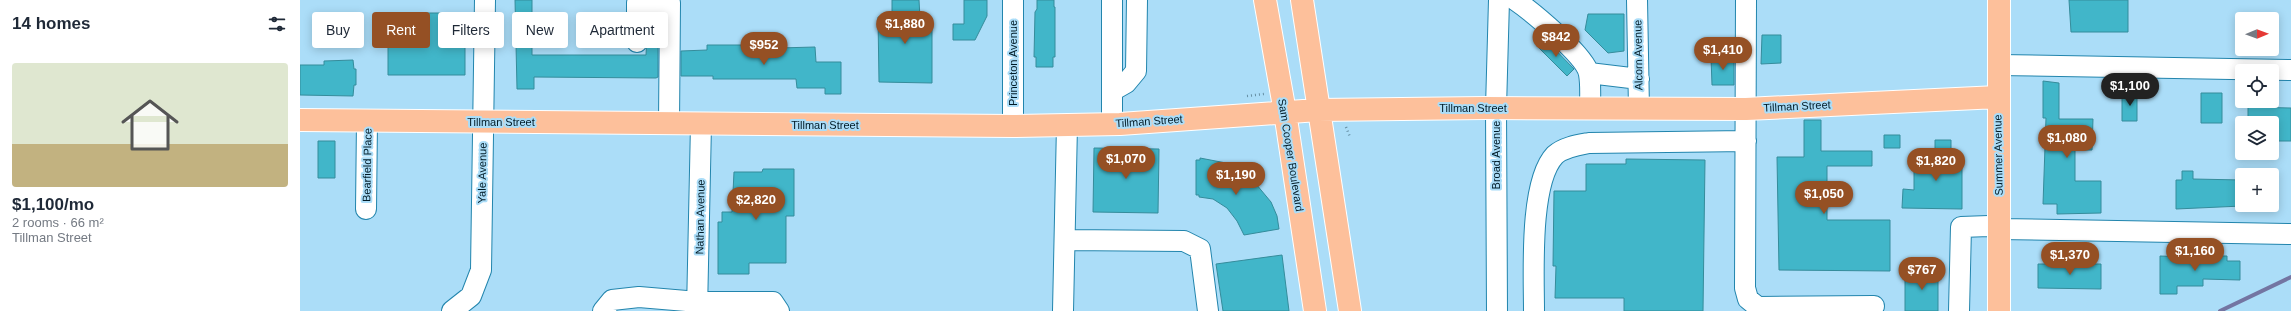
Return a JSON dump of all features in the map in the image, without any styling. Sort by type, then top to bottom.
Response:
[{"type":"main road","name":"Sam Cooper Boulevard","points":[[1265,0],[1283,103],[1315,311]]},
{"type":"main road","points":[[1302,0],[1350,311]]},
{"type":"main road","name":"Summer Avenue","points":[[1998,0],[1999,311]]},
{"type":"main road","name":"Tillman Street","points":[[300,120],[1013,126],[1112,124],[1283,103],[1318,110],[1496,108],[1746,109],[1998,97]]},
{"type":"street","name":"Yale Avenue","points":[[452,311],[471,296],[481,270],[485,0]]},
{"type":"street","name":"Princeton Avenue","points":[[1013,0],[1013,126]]},
{"type":"street","points":[[1112,0],[1112,124]]},
{"type":"street","points":[[1112,92],[1126,83],[1136,71],[1136,0]]},
{"type":"street","name":"Broad Avenue","points":[[1497,311],[1496,108],[1499,0]]},
{"type":"street","points":[[1515,0],[1546,23],[1575,53],[1589,73],[1590,109]]},
{"type":"street","name":"Alcorn Avenue","points":[[1638,0],[1639,109]]},
{"type":"street","points":[[1746,0],[1745,288],[1748,299],[1757,309],[1874,306]]},
{"type":"street","points":[[637,12],[637,3],[670,3],[669,123]]},
{"type":"street","points":[[1998,65],[2291,70]]},
{"type":"street","points":[[1589,73],[1638,79]]},
{"type":"street","name":"Bearfield Place","points":[[366,209],[368,121]]},
{"type":"street","name":"Nathan Avenue","points":[[698,306],[701,124]]},
{"type":"street","points":[[1063,311],[1067,125]]},
{"type":"street","points":[[1534,311],[1536,210],[1543,177],[1555,155],[1569,147],[1589,143],[1746,141]]},
{"type":"street","points":[[1959,311],[1961,227],[1989,226],[1999,229],[2291,234]]},
{"type":"street","points":[[1064,240],[1184,241],[1200,249],[1208,311]]},
{"type":"street","points":[[603,311],[612,300],[639,297],[698,306],[773,302],[780,311]]},
{"type":"path","points":[[1245,96],[1283,103]]},
{"type":"path","points":[[1346,126],[1350,137]]},
{"type":"building","points":[[515,0],[532,0],[532,12],[515,12]]},
{"type":"building","points":[[892,0],[919,0],[920,18],[932,18],[932,83],[879,82],[878,17],[892,17]]},
{"type":"building","points":[[964,0],[987,0],[987,16],[975,40],[953,40],[953,24],[964,24]]},
{"type":"building","points":[[1037,0],[1054,0],[1055,57],[1053,57],[1053,67],[1036,67],[1036,57],[1034,57],[1035,12],[1037,9]]},
{"type":"building","points":[[2069,0],[2128,0],[2128,32],[2071,32]]},
{"type":"building","points":[[430,13],[438,13],[438,48],[465,48],[465,75],[388,75],[388,48],[430,48]]},
{"type":"building","points":[[1588,14],[1624,14],[1624,51],[1608,53],[1585,30]]},
{"type":"building","points":[[1762,35],[1781,35],[1781,63],[1761,64]]},
{"type":"building","points":[[1545,39],[1574,69],[1567,76],[1538,47]]},
{"type":"building","points":[[707,45],[741,45],[742,49],[815,47],[816,62],[841,62],[841,94],[825,94],[825,88],[797,88],[796,79],[713,79],[713,76],[681,76],[681,51],[707,50]]},
{"type":"building","points":[[516,48],[532,48],[532,55],[646,55],[646,48],[658,48],[658,77],[656,78],[534,77],[534,89],[517,89]]},
{"type":"building","points":[[1711,57],[1734,57],[1734,85],[1712,85]]},
{"type":"building","points":[[353,60],[354,69],[356,69],[356,85],[354,85],[353,96],[300,95],[300,65],[324,65],[324,61]]},
{"type":"building","points":[[2043,81],[2059,83],[2059,119],[2093,119],[2092,150],[2075,150],[2075,181],[2101,181],[2101,213],[2057,214],[2057,204],[2043,204],[2046,118],[2043,118]]},
{"type":"building","points":[[2137,92],[2137,121],[2122,121],[2122,93]]},
{"type":"building","points":[[2201,93],[2222,93],[2222,123],[2201,123]]},
{"type":"building","points":[[2248,108],[2291,108],[2291,141],[2279,141],[2279,116],[2248,116]]},
{"type":"building","points":[[1804,120],[1821,120],[1821,151],[1872,151],[1872,166],[1827,166],[1827,220],[1890,220],[1890,271],[1779,270],[1777,157],[1804,157]]},
{"type":"building","points":[[1884,135],[1900,135],[1900,148],[1884,148]]},
{"type":"building","points":[[1935,140],[1951,140],[1951,164],[1962,164],[1962,209],[1902,208],[1903,189],[1914,190],[1914,163],[1935,164]]},
{"type":"building","points":[[318,141],[335,141],[335,178],[318,178]]},
{"type":"building","points":[[1094,148],[1159,149],[1158,213],[1093,212]]},
{"type":"building","points":[[1200,158],[1226,163],[1251,178],[1271,202],[1277,216],[1279,229],[1244,235],[1237,221],[1227,208],[1213,199],[1199,197],[1199,195],[1196,195],[1196,160],[1200,160]]},
{"type":"building","points":[[1626,159],[1705,160],[1703,311],[1624,311],[1624,298],[1555,298],[1556,266],[1553,266],[1554,191],[1586,191],[1586,164],[1626,164]]},
{"type":"building","points":[[763,169],[794,169],[794,216],[786,216],[786,263],[749,263],[749,274],[718,274],[718,222],[722,222],[722,212],[732,212],[734,172],[762,172]]},
{"type":"building","points":[[2182,171],[2193,171],[2193,179],[2235,180],[2235,206],[2176,209],[2176,180],[2182,180]]},
{"type":"building","points":[[1282,255],[1289,311],[1223,311],[1216,264]]},
{"type":"building","points":[[2160,256],[2215,258],[2215,256],[2227,256],[2227,261],[2240,261],[2240,280],[2203,279],[2203,286],[2177,286],[2177,294],[2160,294]]},
{"type":"building","points":[[2038,264],[2101,264],[2101,289],[2038,288]]},
{"type":"building","points":[[1938,271],[1938,311],[1905,311],[1905,272]]},
{"type":"waterway","points":[[2220,311],[2291,277]]}]
